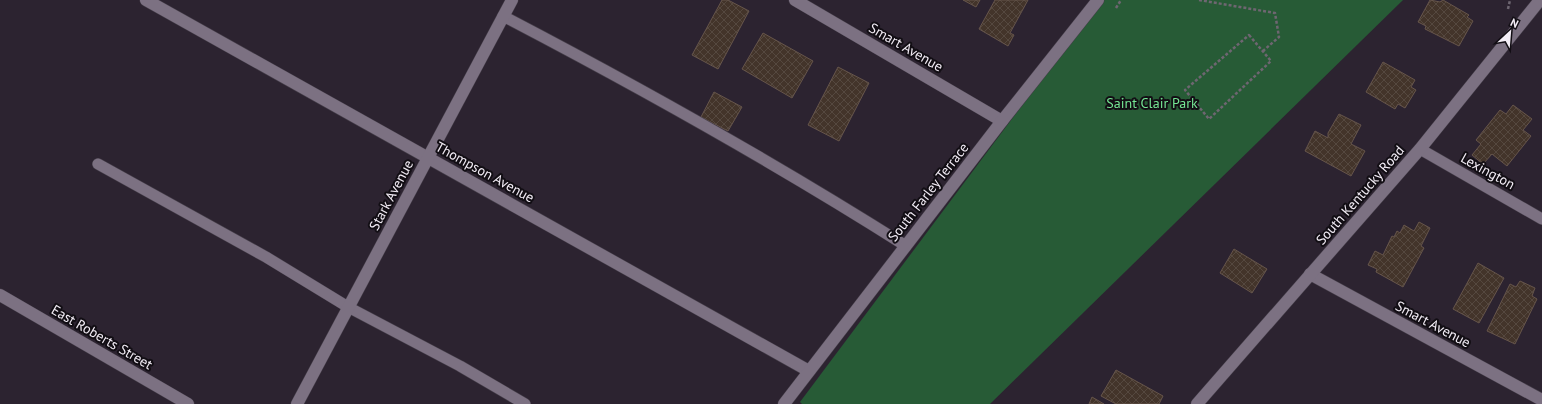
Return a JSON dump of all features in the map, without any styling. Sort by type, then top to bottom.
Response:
[{"type":"street","name":"Thompson Avenue","points":[[146,0],[809,371]]},
{"type":"street","name":"Stark Avenue","points":[[297,404],[512,0]]},
{"type":"street","name":"Smart Avenue","points":[[796,0],[1002,121]]},
{"type":"street","name":"South Farley Terrace","points":[[784,404],[1002,121],[1098,0]]},
{"type":"street","name":"South Kentucky Road","points":[[1197,404],[1420,149],[1540,0]]},
{"type":"street","name":"Smart Avenue","points":[[1310,274],[1542,400]]},
{"type":"street","name":"East Roberts Street","points":[[0,296],[188,404]]},
{"type":"lane","points":[[503,16],[607,70],[749,150],[906,246]]},
{"type":"lane","name":"Lexington","points":[[1420,149],[1542,219]]},
{"type":"lane","points":[[98,164],[266,256],[348,307],[460,366],[525,404]]},
{"type":"path","points":[[1198,0],[1275,13],[1279,37],[1263,51]]},
{"type":"path","points":[[1249,35],[1263,51],[1271,61],[1209,119],[1185,90],[1249,35]]},
{"type":"green space","name":"Saint Clair Park","points":[[1101,0],[1403,0],[990,404],[802,404],[800,402]]},
{"type":"building","points":[[722,0],[728,0],[749,11],[718,69],[692,55]]},
{"type":"building","points":[[963,0],[980,0],[976,7]]},
{"type":"building","points":[[995,0],[1028,0],[1010,33],[1014,35],[1008,46],[979,29]]},
{"type":"building","points":[[1430,0],[1440,2],[1443,0],[1469,15],[1467,17],[1473,21],[1459,46],[1425,29],[1426,26],[1418,22]]},
{"type":"building","points":[[763,33],[813,61],[792,98],[742,69]]},
{"type":"building","points":[[1383,62],[1415,80],[1411,87],[1416,90],[1405,108],[1398,104],[1395,109],[1366,92]]},
{"type":"building","points":[[838,67],[869,83],[839,141],[808,125]]},
{"type":"building","points":[[714,92],[742,107],[728,131],[701,117]]},
{"type":"building","points":[[1513,105],[1532,119],[1523,130],[1531,136],[1507,166],[1492,154],[1483,164],[1472,155],[1481,144],[1476,140],[1500,110],[1506,114]]},
{"type":"building","points":[[1339,114],[1361,125],[1351,144],[1365,151],[1351,176],[1305,151],[1315,131],[1328,138],[1328,133]]},
{"type":"building","points":[[1419,222],[1430,228],[1421,246],[1424,248],[1403,287],[1376,272],[1377,269],[1368,265],[1375,251],[1383,255],[1392,236],[1394,237],[1397,231],[1400,233],[1404,225],[1414,231]]},
{"type":"building","points":[[1234,249],[1267,269],[1252,293],[1220,273]]},
{"type":"building","points":[[1478,263],[1504,278],[1479,323],[1453,309]]},
{"type":"building","points":[[1520,281],[1535,288],[1532,296],[1537,299],[1515,344],[1487,331],[1510,284],[1516,287]]},
{"type":"building","points":[[1116,370],[1163,396],[1159,404],[1116,404],[1101,396]]},
{"type":"building","points":[[1092,397],[1104,404],[1089,404]]}]
